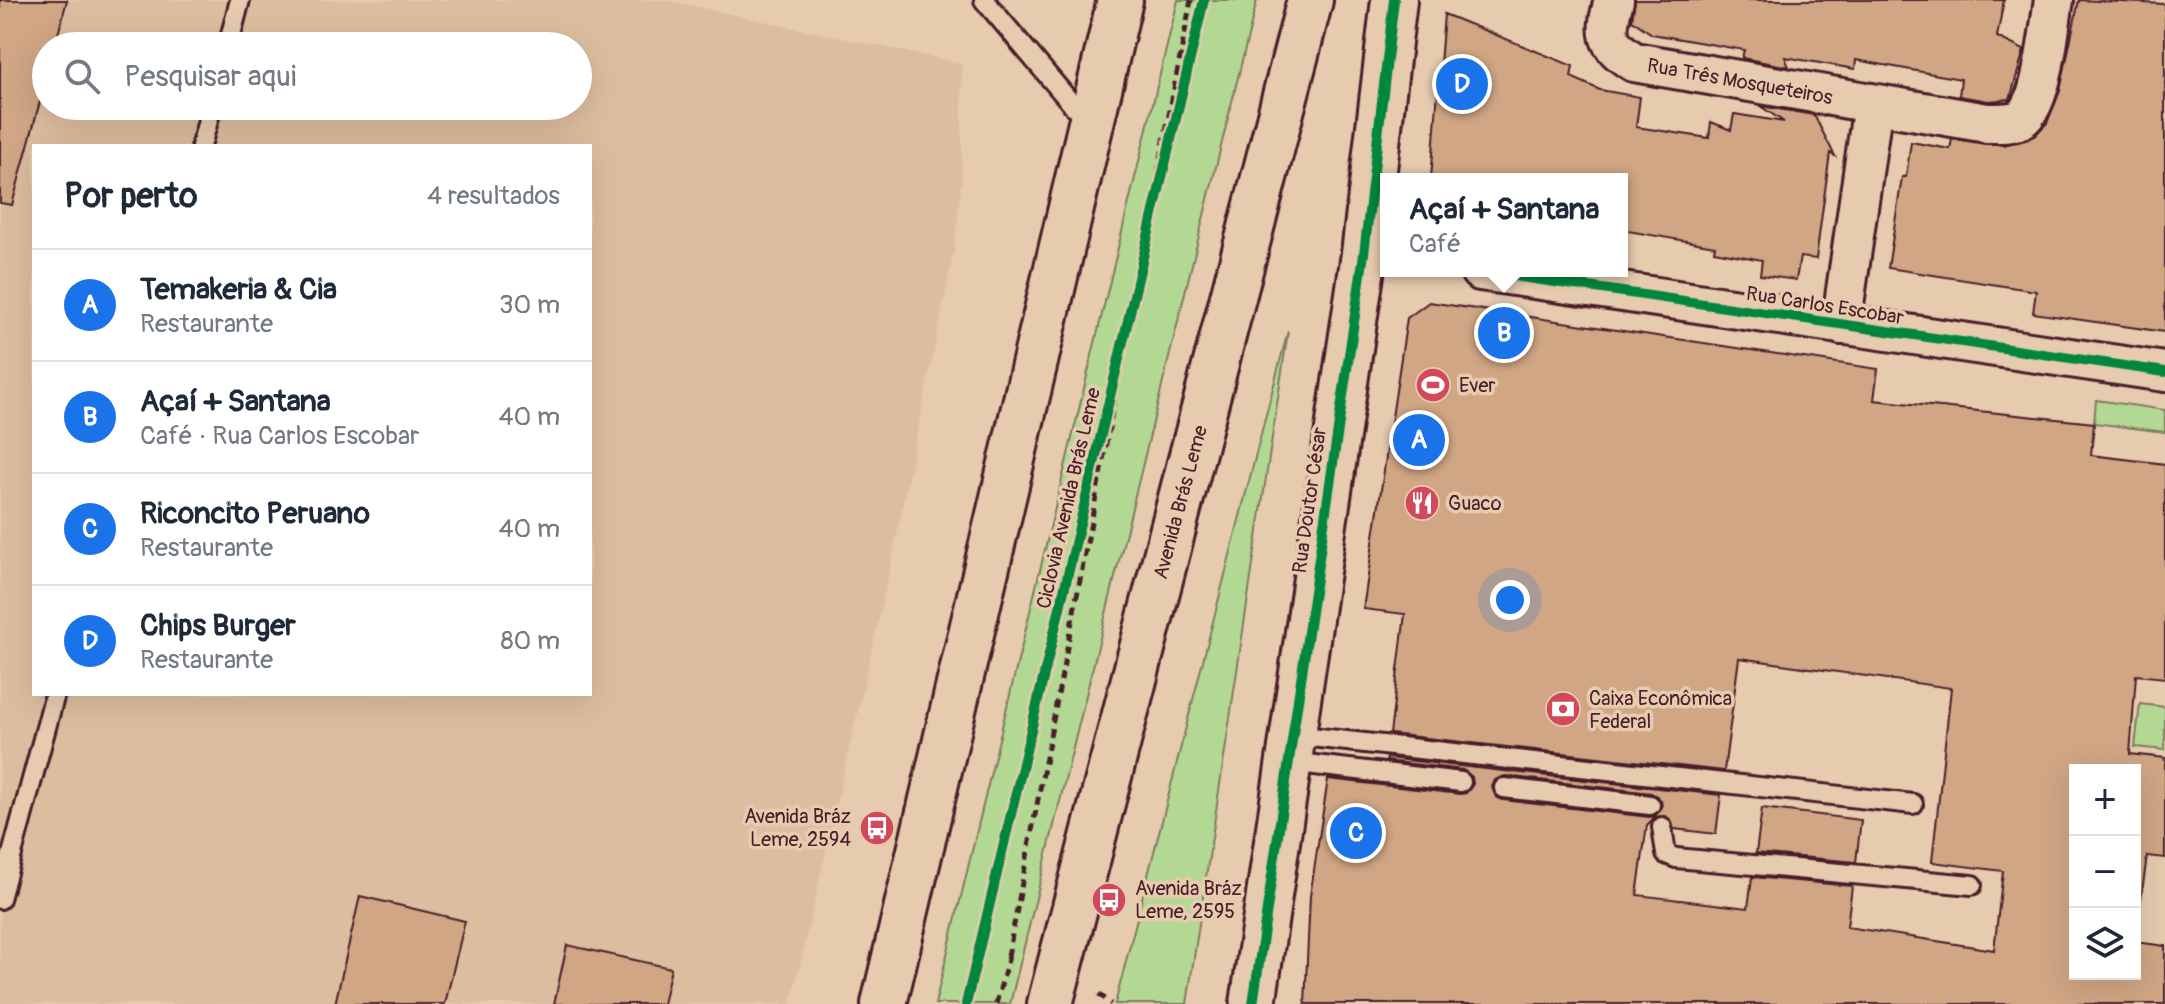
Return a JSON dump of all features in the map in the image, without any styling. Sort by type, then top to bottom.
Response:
[{"type":"main road","points":[[884,1004],[1120,0]]},
{"type":"main road","name":"Avenida Brás Leme","points":[[1050,1004],[1310,0]]},
{"type":"main road","name":"Rua Doutor César","points":[[1381,173],[1394,0]]},
{"type":"main road","name":"Rua Doutor César","points":[[1253,1004],[1291,748],[1375,255],[1380,188]]},
{"type":"street","name":"Rua Três Mosqueteiros","points":[[1614,0],[1608,37],[1614,50],[1634,62],[1987,123],[2021,119],[2035,106],[2054,0]]},
{"type":"street","points":[[1841,325],[1873,104]]},
{"type":"street","name":"Rua Carlos Escobar","points":[[1520,277],[2165,372]]},
{"type":"lane","points":[[232,32],[240,0]]},
{"type":"lane","points":[[984,0],[1090,126]]},
{"type":"lane","points":[[202,144],[208,120]]},
{"type":"lane","points":[[0,899],[54,696]]},
{"type":"lane","points":[[1291,748],[1461,782]]},
{"type":"lane","points":[[1291,748],[1913,804]]},
{"type":"lane","points":[[1504,788],[1650,805]]},
{"type":"lane","points":[[1662,827],[1666,854],[1676,858],[1972,885]]},
{"type":"path","points":[[1008,956],[1191,0]]},
{"type":"shaded area","points":[[0,0],[665,0],[962,64],[962,176],[954,251],[886,587],[791,1004],[0,1004]]},
{"type":"green space","points":[[1178,0],[1257,0],[1010,1004],[935,1004]]},
{"type":"green space","points":[[1288,331],[1187,1004],[1115,1004],[1268,407]]},
{"type":"green space","points":[[2096,400],[2165,410],[2165,432],[2094,423]]},
{"type":"green space","points":[[2140,704],[2165,707],[2165,750],[2135,747]]},
{"type":"building","points":[[0,0],[67,0],[59,32],[32,32],[32,120],[35,120],[12,205],[0,203]]},
{"type":"building","points":[[1635,0],[2004,0],[1997,37],[2024,50],[2010,99],[1989,101],[1959,96],[1961,79],[1856,60],[1855,69],[1785,57],[1789,67],[1742,58],[1744,50],[1652,34],[1632,20]]},
{"type":"building","points":[[2079,0],[2165,4],[2165,332],[2033,313],[2036,291],[1888,268],[1902,177],[1906,177],[1911,142],[1950,149],[1952,139],[2004,145],[2034,136],[2047,123],[2060,91]]},
{"type":"building","points":[[1444,14],[1573,66],[1571,77],[1600,90],[1640,97],[1636,127],[1709,138],[1711,122],[1731,130],[1734,114],[1784,122],[1760,106],[1814,115],[1835,156],[1830,153],[1816,259],[1800,257],[1796,280],[1760,275],[1762,260],[1714,251],[1715,246],[1628,231],[1628,173],[1431,173]]},
{"type":"building","points":[[1429,302],[1878,369],[1874,400],[2094,423],[2091,455],[2165,464],[2165,678],[2136,675],[2130,754],[2165,758],[2165,858],[2147,856],[2141,899],[2141,764],[2069,764],[2069,980],[2141,980],[2141,943],[2165,946],[2165,1004],[1305,1004],[1310,896],[1328,779],[1460,794],[1466,793],[1473,784],[1472,777],[1463,770],[1386,761],[1387,758],[1721,795],[1716,834],[1674,829],[1666,816],[1655,817],[1647,825],[1637,895],[1748,908],[1752,877],[1852,886],[1847,927],[1994,950],[2003,871],[1932,862],[1951,688],[1739,658],[1724,771],[1390,734],[1405,614],[1363,609],[1407,318]],"holes":[[[1505,776],[1651,793],[1661,800],[1662,807],[1655,816],[1649,817],[1503,800],[1496,797],[1492,787],[1495,780]]]},
{"type":"building","points":[[1762,808],[1861,820],[1856,862],[1756,853]]},
{"type":"building","points":[[360,896],[465,921],[445,1004],[335,1004]]},
{"type":"building","points":[[567,945],[671,968],[663,1004],[554,1004]]},
{"type":"cycle path","name":"Ciclovia Avenida Brás Leme","points":[[966,1004],[1204,0]]},
{"type":"cycle path","points":[[1253,1004],[1364,254],[1394,0]]},
{"type":"cycle path","points":[[1521,277],[2165,372]]},
{"type":"place","name":"Chips Burger","points":[[1462,84]]},
{"type":"place","name":"Açaí + Santana","points":[[1504,333]]},
{"type":"place","name":"Ever","points":[[1433,385]]},
{"type":"place","name":"Temakeria & Cia","points":[[1419,440]]},
{"type":"place","name":"Guaco","points":[[1422,503]]},
{"type":"place","name":"Caixa Econômica Federal","points":[[1563,709]]},
{"type":"place","name":"Avenida Bráz Leme, 2594","points":[[877,828]]},
{"type":"place","name":"Riconcito Peruano","points":[[1356,833]]},
{"type":"place","name":"Avenida Bráz Leme, 2595","points":[[1109,900]]}]
